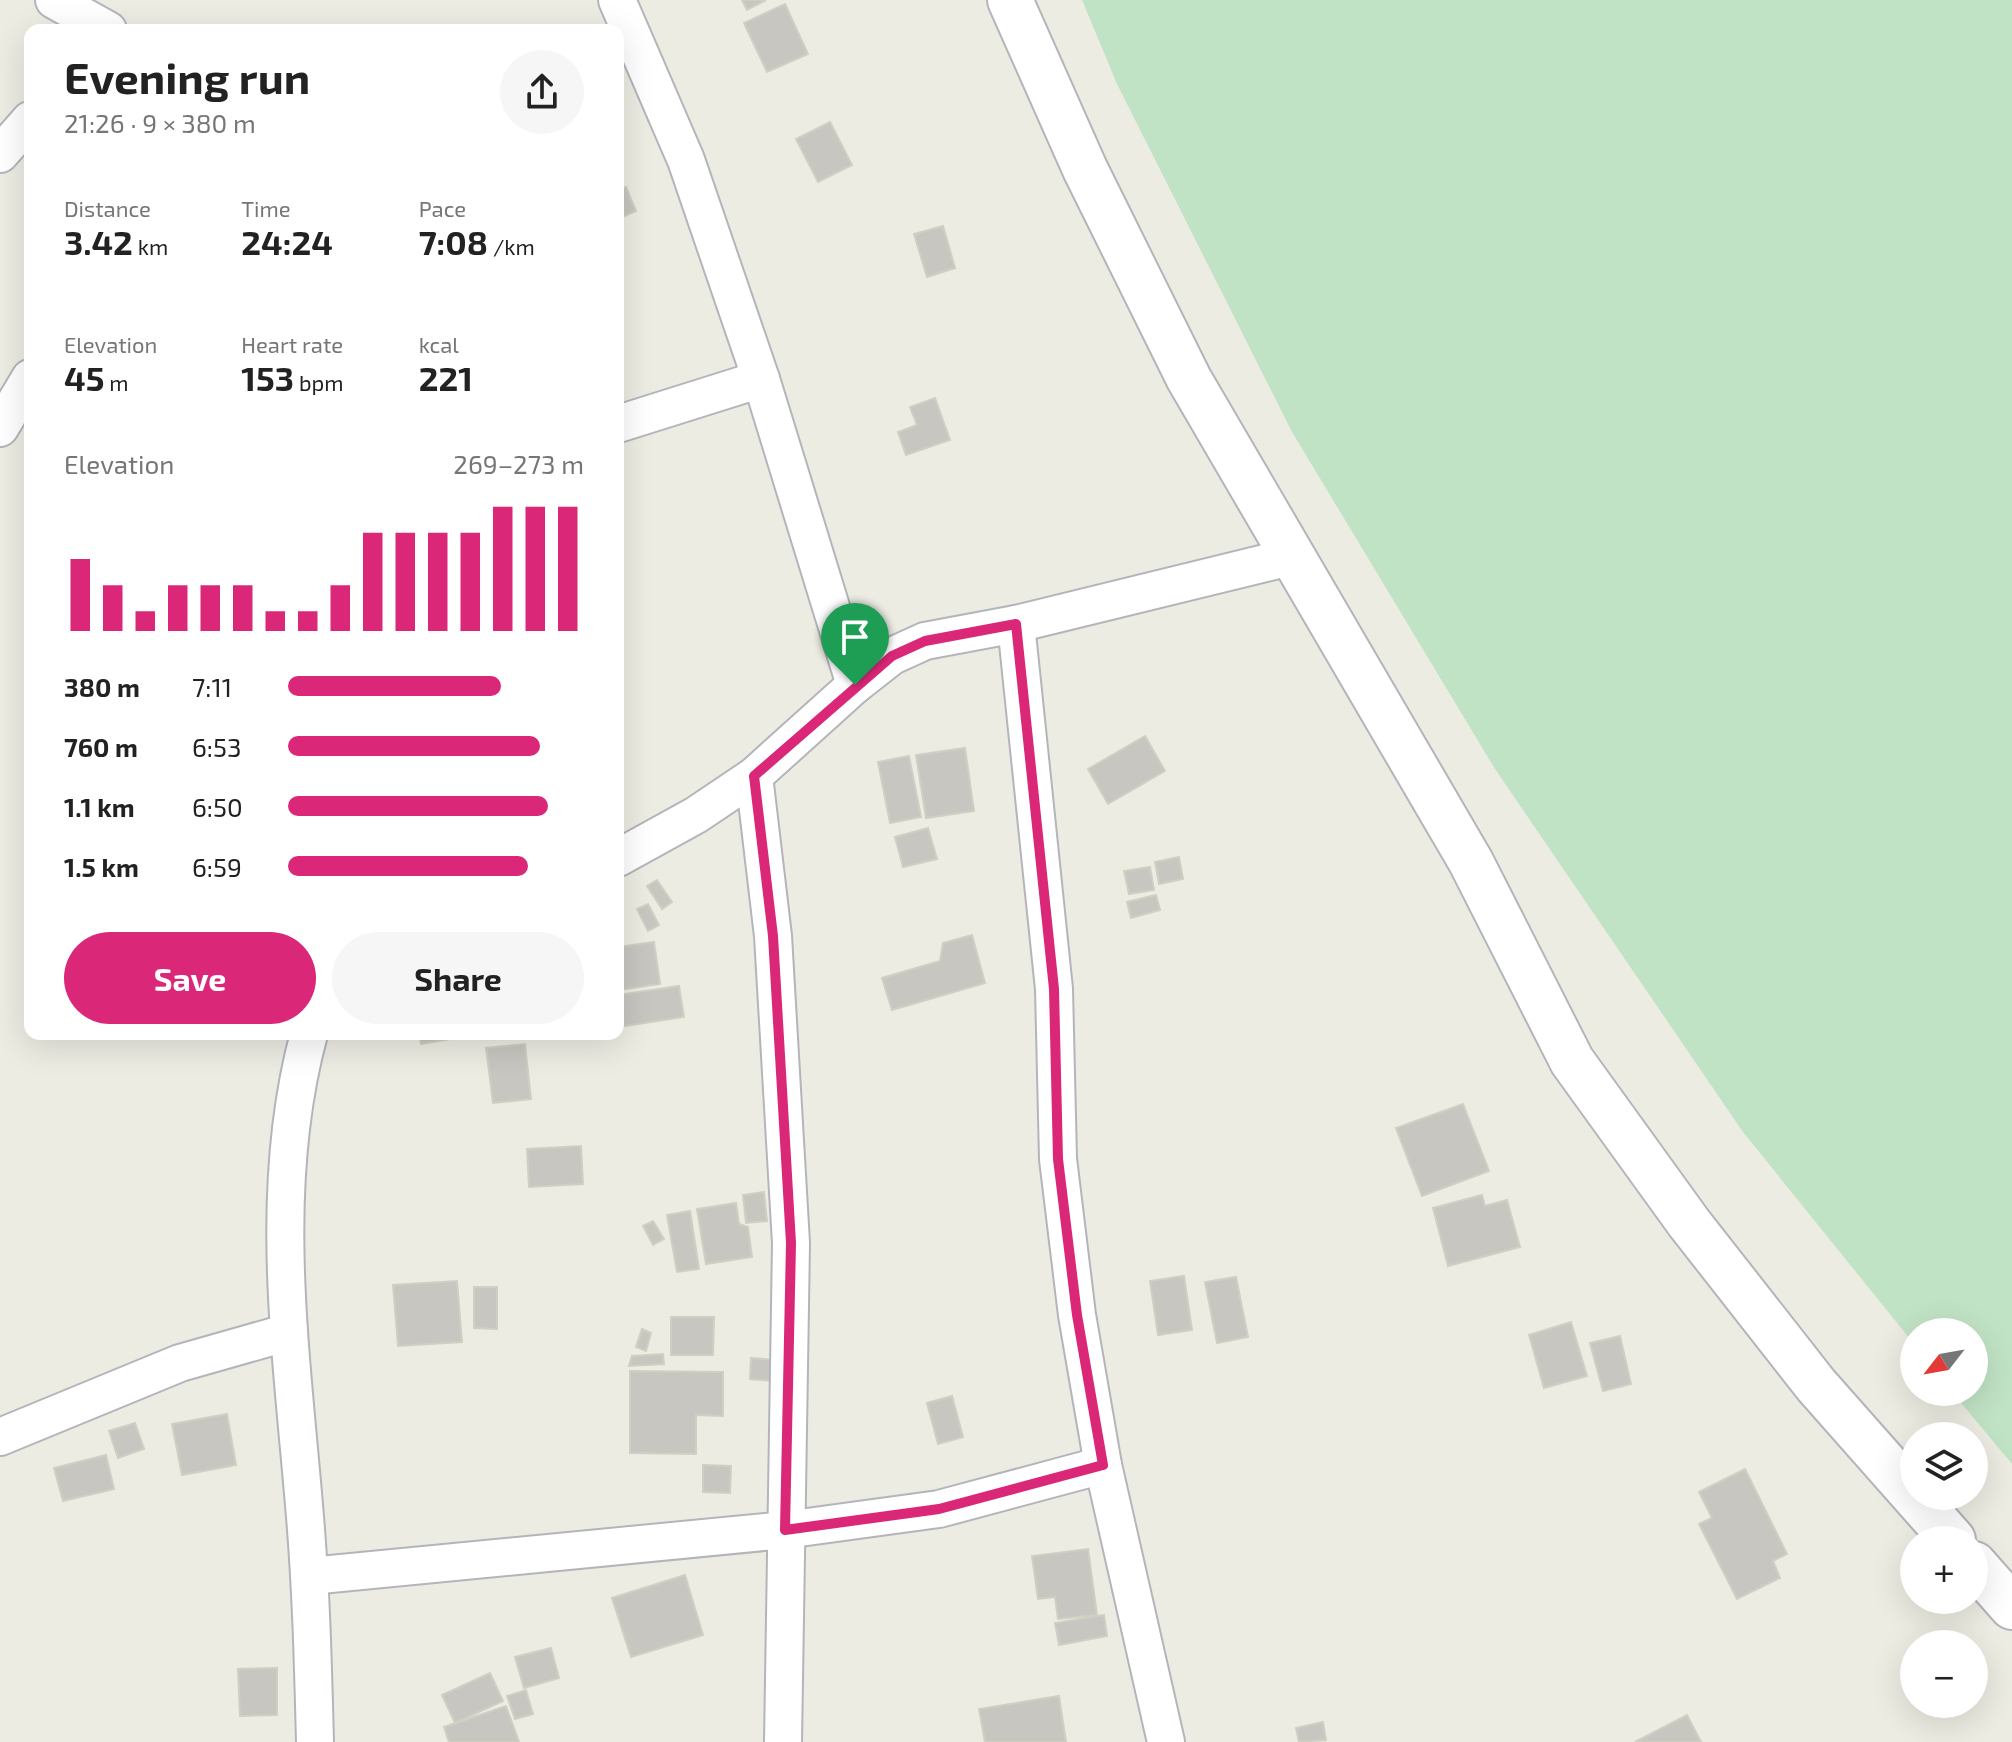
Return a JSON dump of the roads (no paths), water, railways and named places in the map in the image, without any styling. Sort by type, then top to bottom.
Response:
[{"type":"street","points":[[54,0],[98,20]]},
{"type":"street","points":[[617,0],[686,160],[761,379],[855,685]]},
{"type":"street","points":[[1010,0],[1085,169],[1189,379],[1471,862],[1572,1061],[1689,1223],[1816,1385],[1941,1526]]},
{"type":"street","points":[[0,154],[24,127]]},
{"type":"street","points":[[624,422],[761,379]]},
{"type":"street","points":[[0,428],[24,388]]},
{"type":"street","points":[[624,855],[696,815],[754,776],[855,685],[892,656],[925,641],[1016,624],[1294,556]]},
{"type":"street","points":[[1016,624],[1054,989],[1058,1159],[1077,1315],[1103,1465],[1166,1742]]},
{"type":"street","points":[[754,776],[773,936],[791,1243],[783,1742]]},
{"type":"street","points":[[307,1040],[296,1082],[286,1203],[289,1332],[310,1576],[315,1742]]},
{"type":"street","points":[[0,1437],[180,1363],[289,1332]]},
{"type":"street","points":[[310,1576],[785,1530],[939,1509],[1103,1465]]},
{"type":"street","points":[[1988,1580],[2012,1607]]}]
